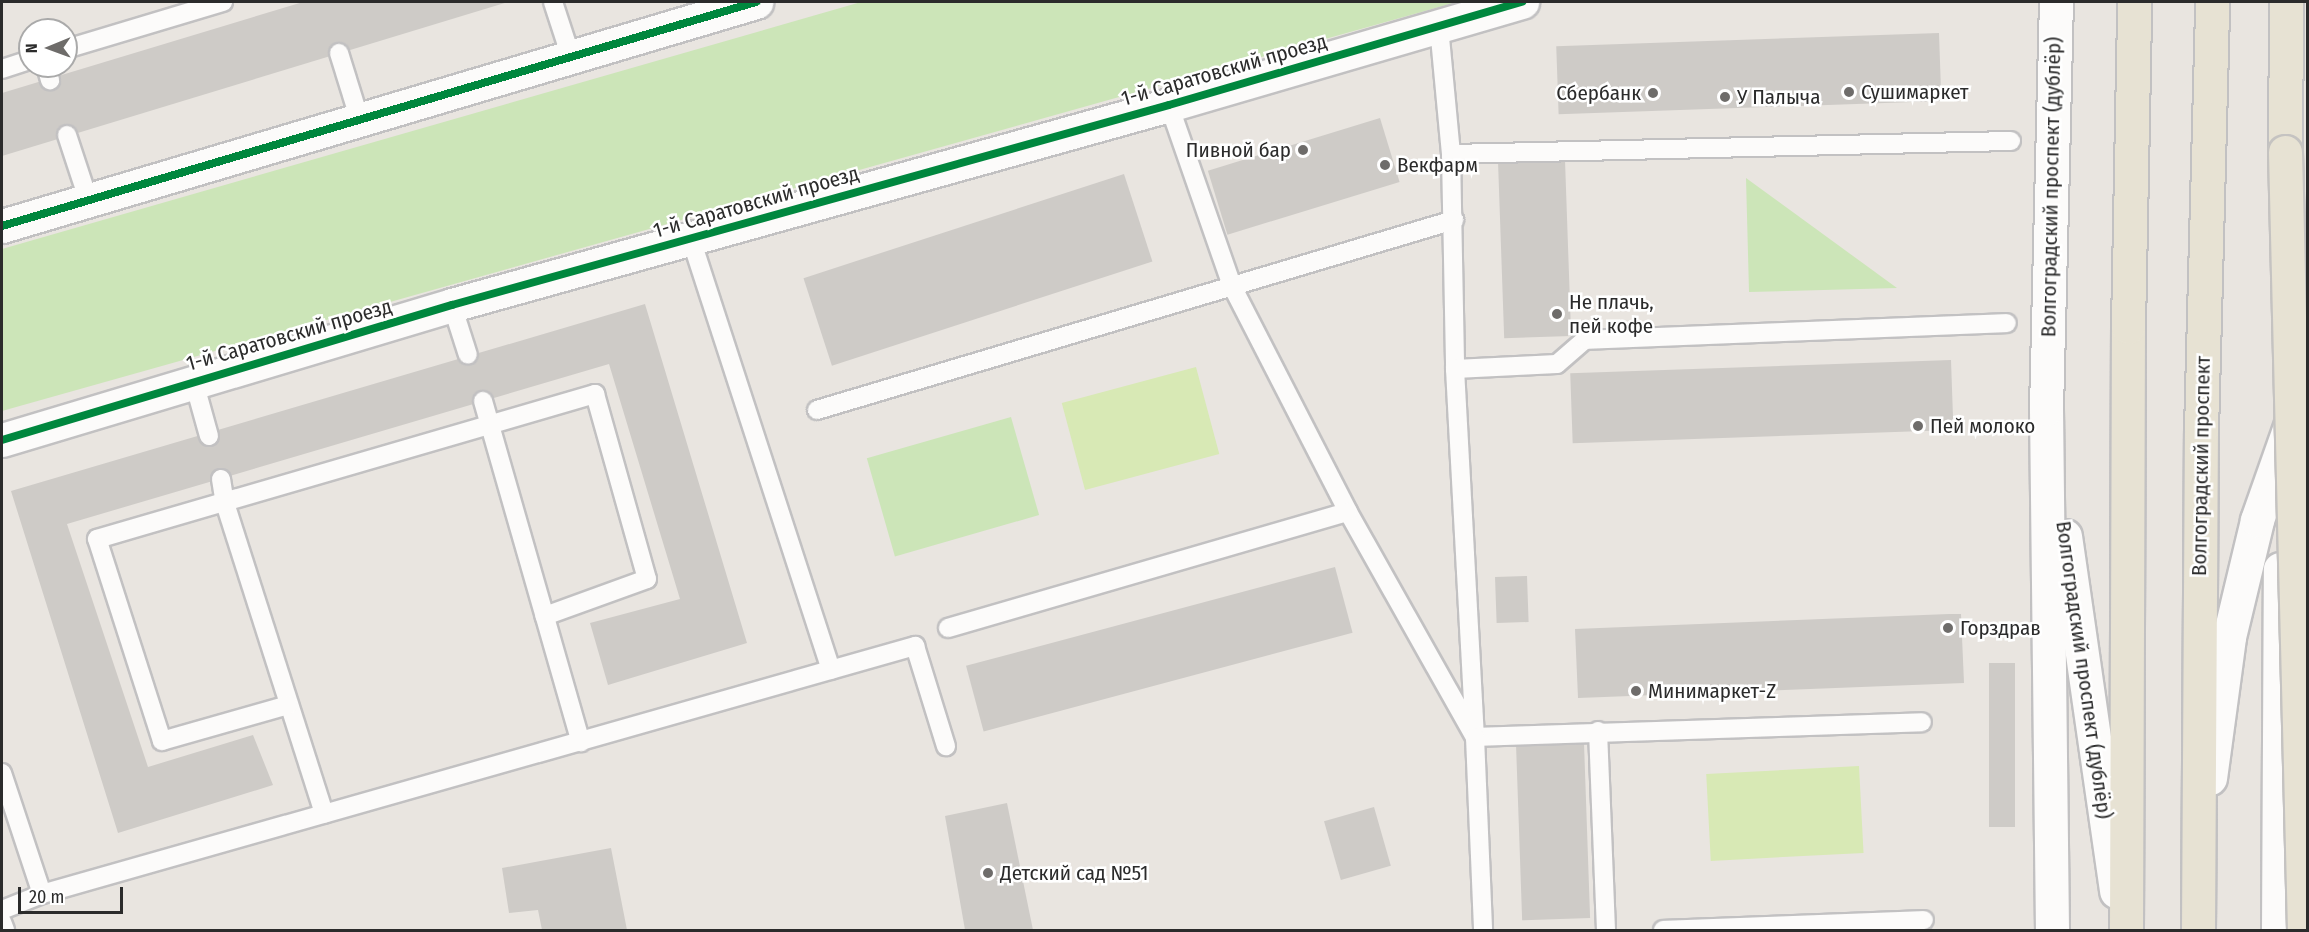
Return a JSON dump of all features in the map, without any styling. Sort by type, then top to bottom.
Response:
[{"type":"main road","points":[[2,226],[360,121],[570,54],[756,2]]},
{"type":"main road","name":"1-й Саратовский проезд","points":[[2,440],[452,305],[1169,105],[1522,2]]},
{"type":"main road","name":"Волгоградский проспект (дублёр)","points":[[2052,930],[2046,409],[2056,2]]},
{"type":"main road","points":[[2124,930],[2127,327],[2134,2]]},
{"type":"main road","name":"Волгоградский проспект","points":[[2198,930],[2201,430],[2212,2]]},
{"type":"main road","points":[[2286,2],[2285,152],[2304,930]]},
{"type":"main road","points":[[2198,866],[2229,637],[2257,520],[2307,375]]},
{"type":"main road","points":[[2278,930],[2294,568],[2307,406]]},
{"type":"main road","name":"Волгоградский проспект (дублёр)","points":[[2046,409],[2124,930]]},
{"type":"lane","points":[[78,45],[223,2]]},
{"type":"lane","points":[[553,2],[570,54]]},
{"type":"lane","points":[[1439,27],[1451,154],[1455,369],[1483,930]]},
{"type":"lane","points":[[339,53],[360,121]]},
{"type":"lane","points":[[2,69],[18,64]]},
{"type":"lane","points":[[1169,105],[1232,286],[1348,512],[1475,737]]},
{"type":"lane","points":[[67,135],[88,199]]},
{"type":"lane","points":[[1451,154],[2011,141]]},
{"type":"lane","points":[[818,410],[1454,220]]},
{"type":"lane","points":[[692,239],[831,670]]},
{"type":"lane","points":[[452,305],[468,355]]},
{"type":"lane","points":[[1455,369],[1557,364],[1585,340],[2007,323]]},
{"type":"lane","points":[[194,382],[209,436]]},
{"type":"lane","points":[[288,705],[162,741],[98,539],[595,394],[647,579],[544,616]]},
{"type":"lane","points":[[483,401],[581,742]]},
{"type":"lane","points":[[221,479],[225,503],[324,814]]},
{"type":"lane","points":[[948,628],[1348,512]]},
{"type":"lane","points":[[2,910],[42,894],[915,646],[946,747]]},
{"type":"lane","points":[[1475,737],[1598,731],[1922,722]]},
{"type":"lane","points":[[1598,731],[1606,930]]},
{"type":"lane","points":[[2,772],[42,894]]},
{"type":"lane","points":[[1663,930],[1924,920]]},
{"type":"lane","points":[[2,922],[5,930]]},
{"type":"green space","points":[[861,2],[1457,2],[2,411],[2,249]]},
{"type":"green space","points":[[1746,178],[1897,288],[1749,292]]},
{"type":"green space","points":[[1196,367],[1219,454],[1085,490],[1062,403]]},
{"type":"green space","points":[[1011,417],[1039,515],[895,556],[867,458]]},
{"type":"green space","points":[[1859,766],[1864,853],[1711,861],[1706,774]]},
{"type":"building","points":[[303,2],[508,2],[2,156],[2,93],[52,78],[78,78],[78,70]]},
{"type":"building","points":[[1939,33],[1941,101],[1559,114],[1556,46]]},
{"type":"building","points":[[1380,118],[1400,182],[1227,235],[1208,171]]},
{"type":"building","points":[[1565,160],[1571,336],[1504,338],[1498,162]]},
{"type":"building","points":[[1124,174],[1152,261],[832,366],[803,278]]},
{"type":"building","points":[[645,304],[747,643],[608,685],[590,623],[680,599],[609,364],[67,524],[148,767],[253,735],[273,785],[118,833],[11,491]]},
{"type":"building","points":[[1951,360],[1953,430],[1573,443],[1570,373]]},
{"type":"building","points":[[1335,567],[1353,633],[984,732],[966,666]]},
{"type":"building","points":[[1527,576],[1529,622],[1497,623],[1495,577]]},
{"type":"building","points":[[1961,614],[1964,683],[1578,698],[1575,629]]},
{"type":"building","points":[[1989,663],[2015,663],[2015,827],[1989,827]]},
{"type":"building","points":[[1584,743],[1590,918],[1522,920],[1516,745]]},
{"type":"building","name":"Детский сад №51","points":[[1007,803],[1033,930],[965,930],[945,816]]},
{"type":"building","points":[[1374,807],[1391,866],[1341,880],[1324,821]]},
{"type":"building","points":[[611,848],[627,930],[542,930],[538,910],[509,913],[502,868]]},
{"type":"cycle path","points":[[2,226],[756,2]]},
{"type":"cycle path","points":[[2,440],[452,305],[1169,105],[1522,2]]},
{"type":"place","name":"Сушимаркет","points":[[1849,92]]},
{"type":"place","name":"Сбербанк","points":[[1653,93]]},
{"type":"place","name":"У Палыча","points":[[1725,97]]},
{"type":"place","name":"Пивной бар","points":[[1303,150]]},
{"type":"place","name":"Векфарм","points":[[1385,165]]},
{"type":"place","name":"Не плачь, пей кофе","points":[[1557,314]]},
{"type":"place","name":"Пей молоко","points":[[1918,426]]},
{"type":"place","name":"Горздрав","points":[[1948,628]]},
{"type":"place","name":"Минимаркет-Z","points":[[1636,691]]},
{"type":"place","name":"Детский сад №51","points":[[988,873]]}]
